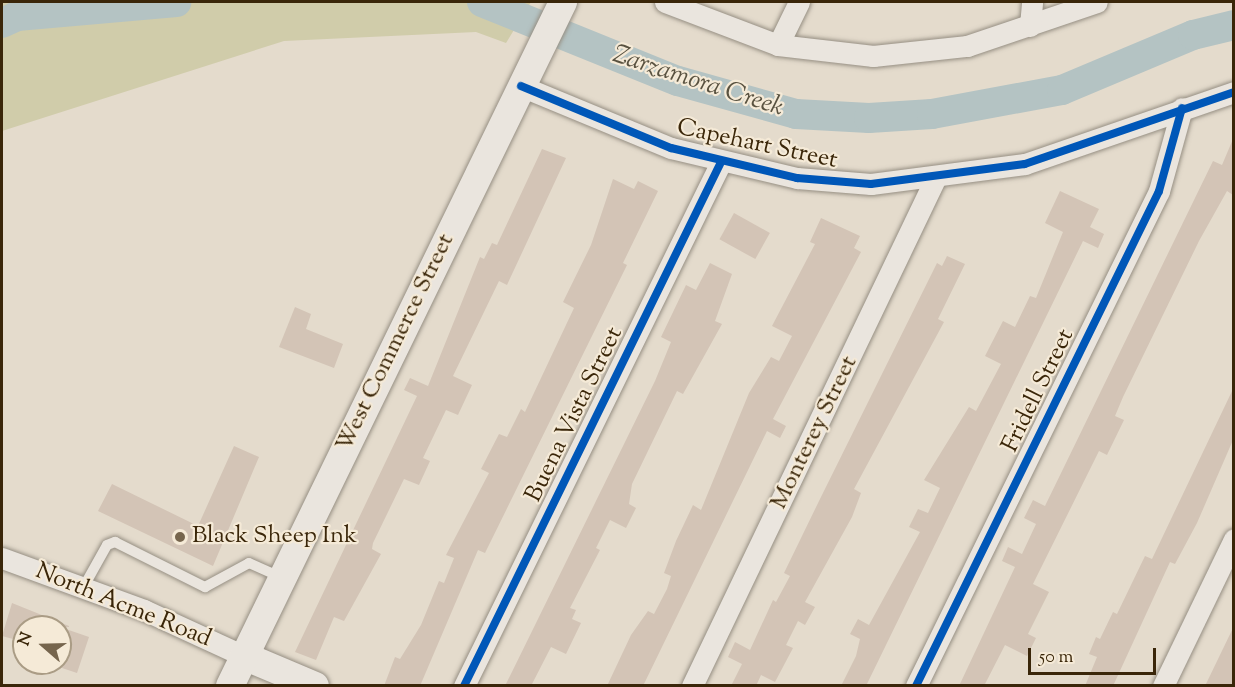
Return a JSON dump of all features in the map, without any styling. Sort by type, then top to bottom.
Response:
[{"type":"main road","name":"West Commerce Street","points":[[230,686],[563,2]]},
{"type":"main road","points":[[244,656],[315,686]]},
{"type":"street","points":[[665,2],[778,45],[873,56],[917,54],[1030,26],[1097,2]]},
{"type":"street","points":[[778,45],[799,2]]},
{"type":"street","points":[[1030,26],[1032,2]]},
{"type":"street","name":"Capehart Street","points":[[527,75],[671,148],[722,162],[830,183],[935,179],[1025,164],[1233,92]]},
{"type":"street","name":"Fridell Street","points":[[916,686],[1159,191],[1182,108]]},
{"type":"street","name":"Buena Vista Street","points":[[464,686],[722,162]]},
{"type":"street","name":"Monterey Street","points":[[692,686],[935,179]]},
{"type":"street","points":[[1163,686],[1233,539]]},
{"type":"street","name":"North Acme Road","points":[[2,558],[83,588],[244,656]]},
{"type":"lane","points":[[83,588],[108,545],[115,542],[205,587],[249,563],[282,578]]},
{"type":"shaded area","points":[[2,2],[531,2],[506,43],[476,32],[284,41],[2,131]]},
{"type":"building","points":[[1233,139],[1233,195],[1227,191],[1199,241],[1115,416],[1124,420],[1107,455],[1099,451],[1033,584],[1049,592],[1028,634],[1036,638],[1027,656],[1005,645],[984,686],[959,686],[1015,567],[1002,561],[1008,547],[1022,554],[1036,524],[1024,518],[1033,500],[1045,506],[1213,161],[1222,165]]},
{"type":"building","points":[[542,149],[566,158],[507,285],[499,281],[453,376],[472,385],[458,415],[446,410],[423,458],[430,461],[419,485],[404,479],[373,543],[372,549],[381,554],[344,621],[334,617],[316,660],[295,652],[417,396],[404,390],[410,378],[428,386],[480,257],[484,259],[492,243],[497,245]]},
{"type":"building","points":[[613,179],[634,189],[638,181],[658,191],[623,263],[627,265],[485,553],[478,550],[420,686],[384,686],[395,657],[400,659],[421,625],[439,581],[444,583],[454,558],[446,555],[489,473],[481,469],[499,434],[507,437],[521,409],[525,412],[574,308],[563,302],[591,245]]},
{"type":"building","points":[[1060,191],[1099,209],[1090,227],[1104,234],[1098,248],[1083,241],[866,686],[841,686],[856,656],[860,639],[850,634],[858,619],[869,625],[920,532],[909,527],[918,509],[928,513],[940,488],[924,480],[969,407],[976,411],[1001,364],[985,356],[1003,321],[1015,327],[1030,296],[1036,298],[1063,232],[1045,223]]},
{"type":"building","points":[[734,213],[770,233],[755,259],[719,239]]},
{"type":"building","points":[[821,218],[860,236],[854,248],[861,252],[773,419],[786,426],[780,438],[767,431],[643,686],[607,686],[631,635],[648,611],[654,614],[667,589],[671,576],[664,573],[676,541],[693,505],[701,510],[749,393],[771,357],[779,361],[792,336],[772,326],[815,244],[810,242]]},
{"type":"building","points":[[947,256],[965,264],[938,319],[944,322],[854,489],[861,493],[852,517],[805,602],[815,607],[805,625],[798,621],[786,645],[793,648],[775,682],[761,675],[756,686],[731,686],[742,664],[728,657],[735,642],[750,650],[773,600],[776,602],[790,576],[784,573],[937,263],[942,266]]},
{"type":"building","points":[[710,263],[732,274],[715,321],[722,324],[683,394],[677,391],[632,484],[629,504],[636,508],[626,528],[610,520],[596,548],[600,550],[570,608],[576,610],[572,619],[581,623],[566,654],[551,647],[531,686],[505,686],[655,381],[671,342],[661,337],[686,285],[696,290]]},
{"type":"building","points":[[295,307],[311,314],[306,329],[343,344],[334,368],[279,347]]},
{"type":"building","points":[[1233,389],[1233,440],[1197,523],[1175,564],[1170,562],[1113,686],[1085,686],[1097,657],[1089,654],[1096,637],[1100,639],[1113,612],[1117,614],[1145,556],[1152,559]]},
{"type":"building","points":[[234,446],[259,457],[213,566],[98,511],[112,484],[198,526]]},
{"type":"building","points":[[12,603],[42,615],[12,615],[12,639],[2,636]]},
{"type":"building","points":[[1233,628],[1233,686],[1205,686]]},
{"type":"building","points":[[72,631],[89,637],[77,673],[72,671]]},
{"type":"waterway","name":"Zarzamora Creek","points":[[2,23],[17,16],[176,2]]},
{"type":"waterway","name":"Zarzamora Creek","points":[[482,2],[678,81],[796,114],[869,118],[932,114],[1062,90],[1193,35],[1234,25]]},
{"type":"cycle path","points":[[521,86],[671,148],[797,178],[871,184],[1025,164],[1234,92]]},
{"type":"cycle path","points":[[916,686],[1159,191],[1182,108]]},
{"type":"cycle path","points":[[464,686],[721,162]]},
{"type":"place","name":"Black Sheep Ink","points":[[180,537]]}]
